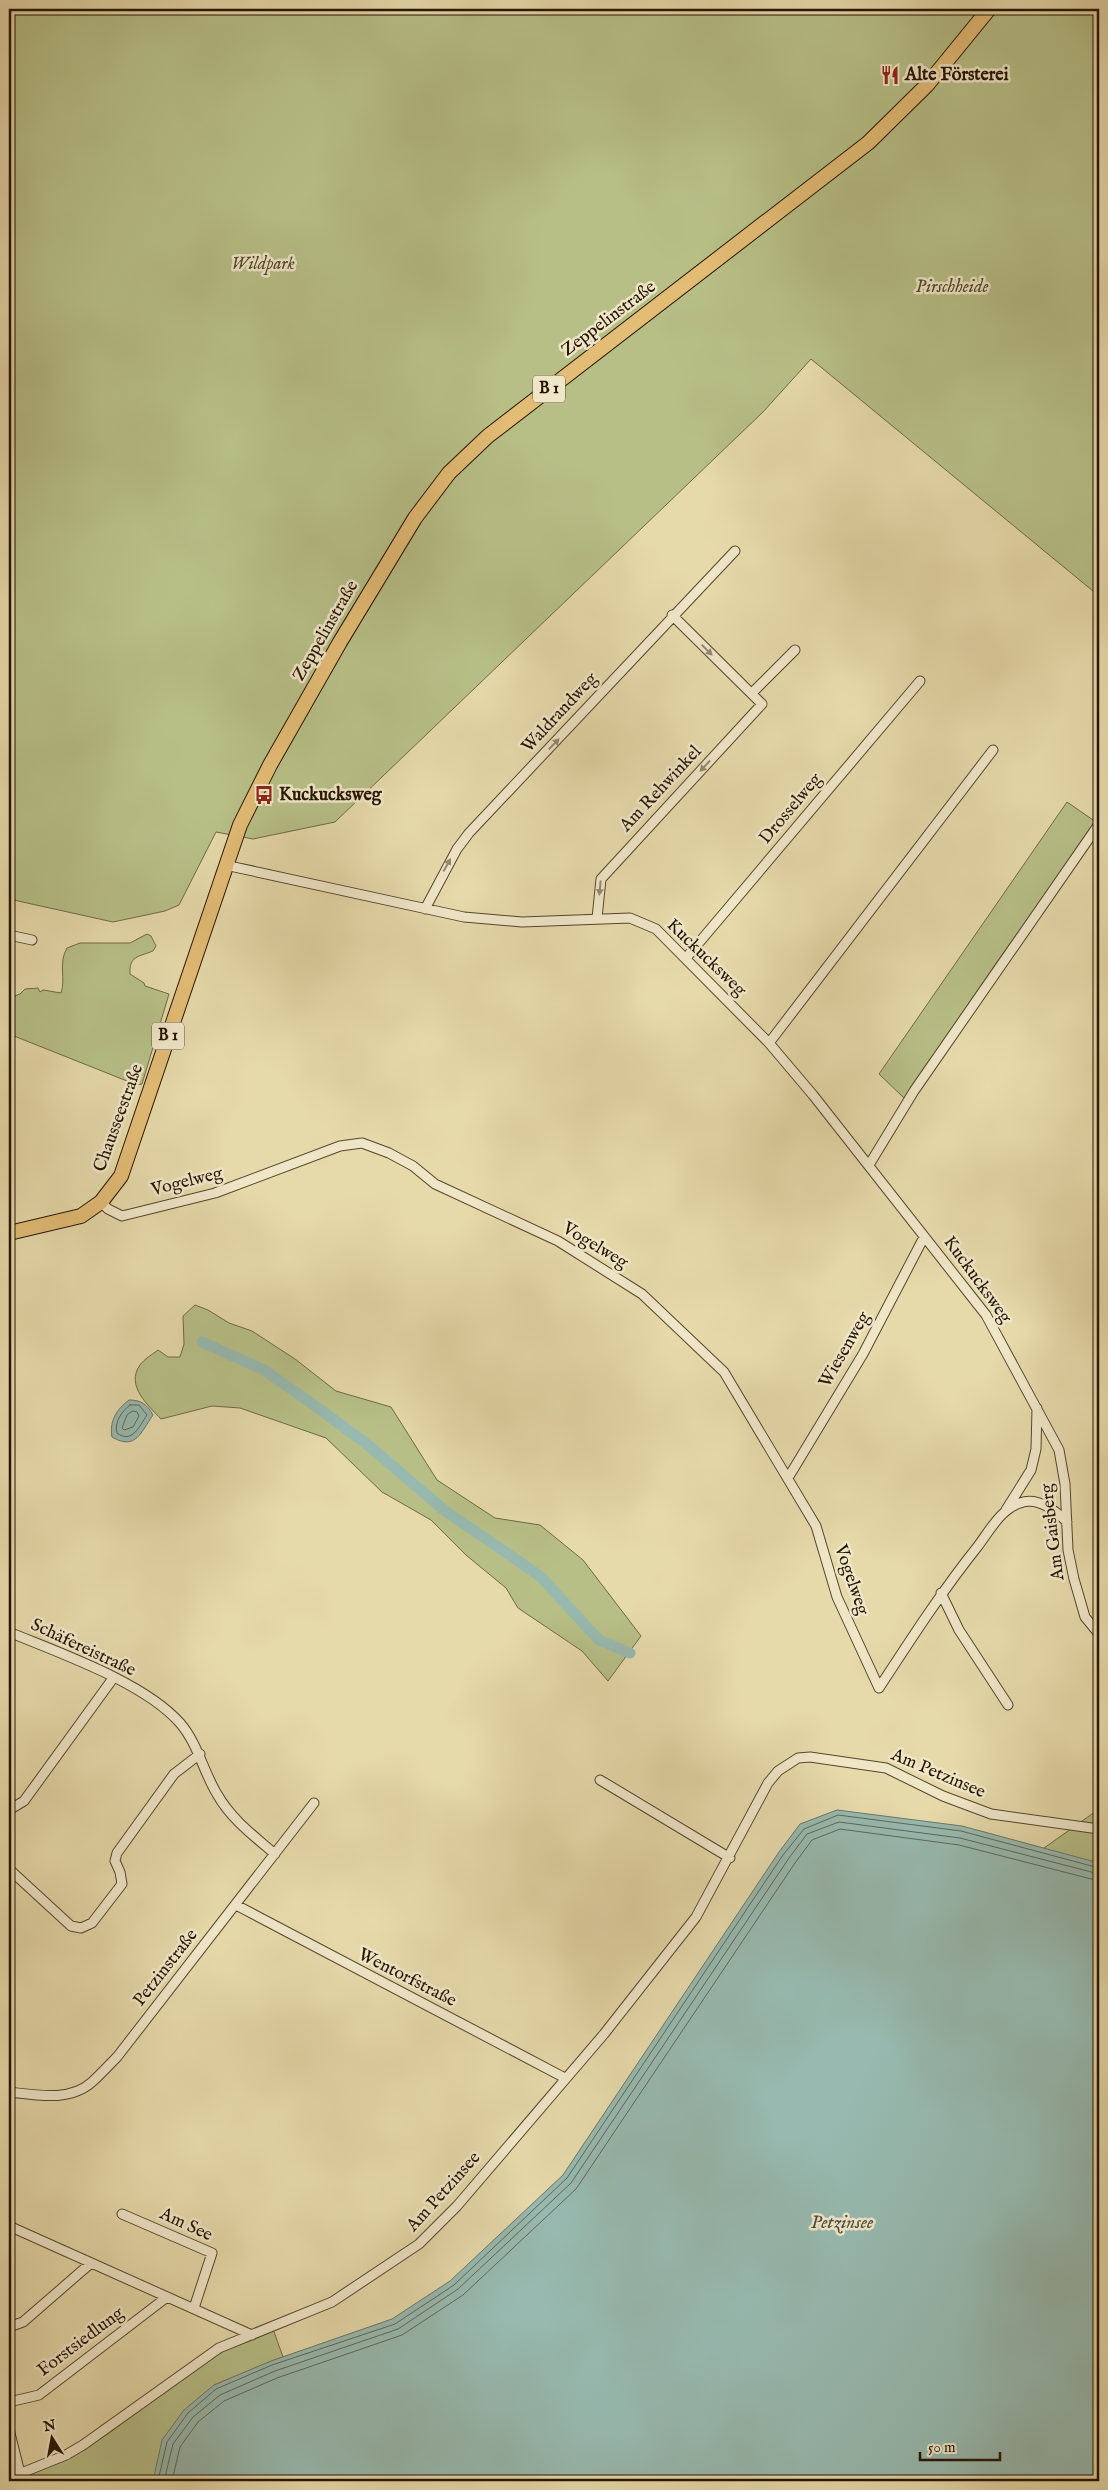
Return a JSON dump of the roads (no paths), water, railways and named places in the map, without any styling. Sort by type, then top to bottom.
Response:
[{"type":"main road","name":"Zeppelinstraße","points":[[225,865],[240,825],[270,765],[340,642],[415,518],[449,472],[488,436],[517,413],[868,143],[927,85],[990,9]]},
{"type":"main road","name":"Chausseestraße","points":[[9,1233],[81,1216],[101,1202],[121,1176],[225,865]]},
{"type":"street","name":"Waldrandweg","points":[[425,908],[457,848],[469,833],[672,615],[735,551]]},
{"type":"street","points":[[672,615],[752,694],[795,650]]},
{"type":"street","name":"Drosselweg","points":[[686,958],[920,681]]},
{"type":"street","name":"Am Rehwinkel","points":[[597,918],[601,879],[762,704],[752,694]]},
{"type":"street","points":[[769,1043],[993,750]]},
{"type":"street","points":[[869,1165],[931,1066],[1099,824]]},
{"type":"street","name":"Kuckucksweg","points":[[225,865],[464,917],[522,922],[630,918],[656,929],[769,1043],[869,1165],[986,1315],[1059,1450]]},
{"type":"street","points":[[9,935],[32,940]]},
{"type":"street","name":"Vogelweg","points":[[101,1202],[108,1210],[122,1216],[215,1193],[270,1174],[340,1146],[362,1144],[389,1153],[413,1166],[435,1184],[558,1242],[642,1294],[724,1372],[816,1526],[837,1598],[879,1688],[941,1593]]},
{"type":"street","name":"Wiesenweg","points":[[788,1478],[863,1354],[924,1236]]},
{"type":"street","points":[[1008,1705],[959,1630],[941,1593],[1006,1510],[1031,1470],[1036,1449],[1037,1407]]},
{"type":"street","name":"Am Gaisberg","points":[[1059,1450],[1065,1484],[1067,1522],[1074,1579],[1085,1617],[1099,1634]]},
{"type":"street","points":[[1006,1510],[1022,1502],[1041,1504],[1054,1509],[1067,1522]]},
{"type":"street","name":"Schäfereistraße","points":[[9,1632],[114,1677],[152,1701],[180,1723],[200,1754],[217,1794],[236,1821],[275,1854]]},
{"type":"street","points":[[9,1810],[24,1801],[114,1677]]},
{"type":"street","points":[[9,1869],[71,1926],[81,1928],[92,1923],[122,1884],[120,1872],[115,1861],[117,1853],[174,1774],[200,1754]]},
{"type":"street","name":"Am Petzinsee","points":[[9,2478],[66,2455],[83,2445],[219,2348],[332,2302],[419,2244],[457,2206],[604,2034],[696,1917],[730,1858],[768,1783],[778,1771],[798,1758],[810,1757],[886,1768],[943,1796],[991,1814],[1099,1828]]},
{"type":"street","points":[[600,1780],[730,1858]]},
{"type":"street","name":"Petzinstraße","points":[[9,2092],[43,2096],[70,2094],[91,2084],[117,2057],[314,1803]]},
{"type":"street","name":"Wentorfstraße","points":[[236,1905],[565,2078]]},
{"type":"street","name":"Am See","points":[[122,2214],[212,2253],[194,2308]]},
{"type":"street","name":"Forstsiedlung","points":[[9,2226],[252,2335]]},
{"type":"street","points":[[9,2327],[23,2322],[91,2263]]},
{"type":"street","name":"Forstsiedlung","points":[[9,2402],[39,2395],[167,2297]]},
{"type":"street","points":[[9,2429],[20,2473]]},
{"type":"water","points":[[129,1400],[143,1403],[153,1415],[137,1438],[127,1442],[112,1437],[111,1431],[115,1416]]},
{"type":"water","name":"Petzinsee","points":[[837,1810],[962,1826],[1099,1863],[1099,2481],[153,2481],[162,2440],[184,2410],[214,2385],[271,2361],[392,2319],[450,2281],[563,2175],[779,1852],[800,1824]]},
{"type":"waterway","points":[[202,1342],[264,1370],[314,1405],[368,1445],[444,1510],[540,1576],[599,1640],[630,1653]]},
{"type":"place","name":"Alte Försterei","points":[[890,75]]},
{"type":"place","name":"Kuckucksweg","points":[[264,795]]},
{"type":"park label","name":"Wildpark","points":[[263,264]]},
{"type":"park label","name":"Pirschheide","points":[[952,287]]}]
